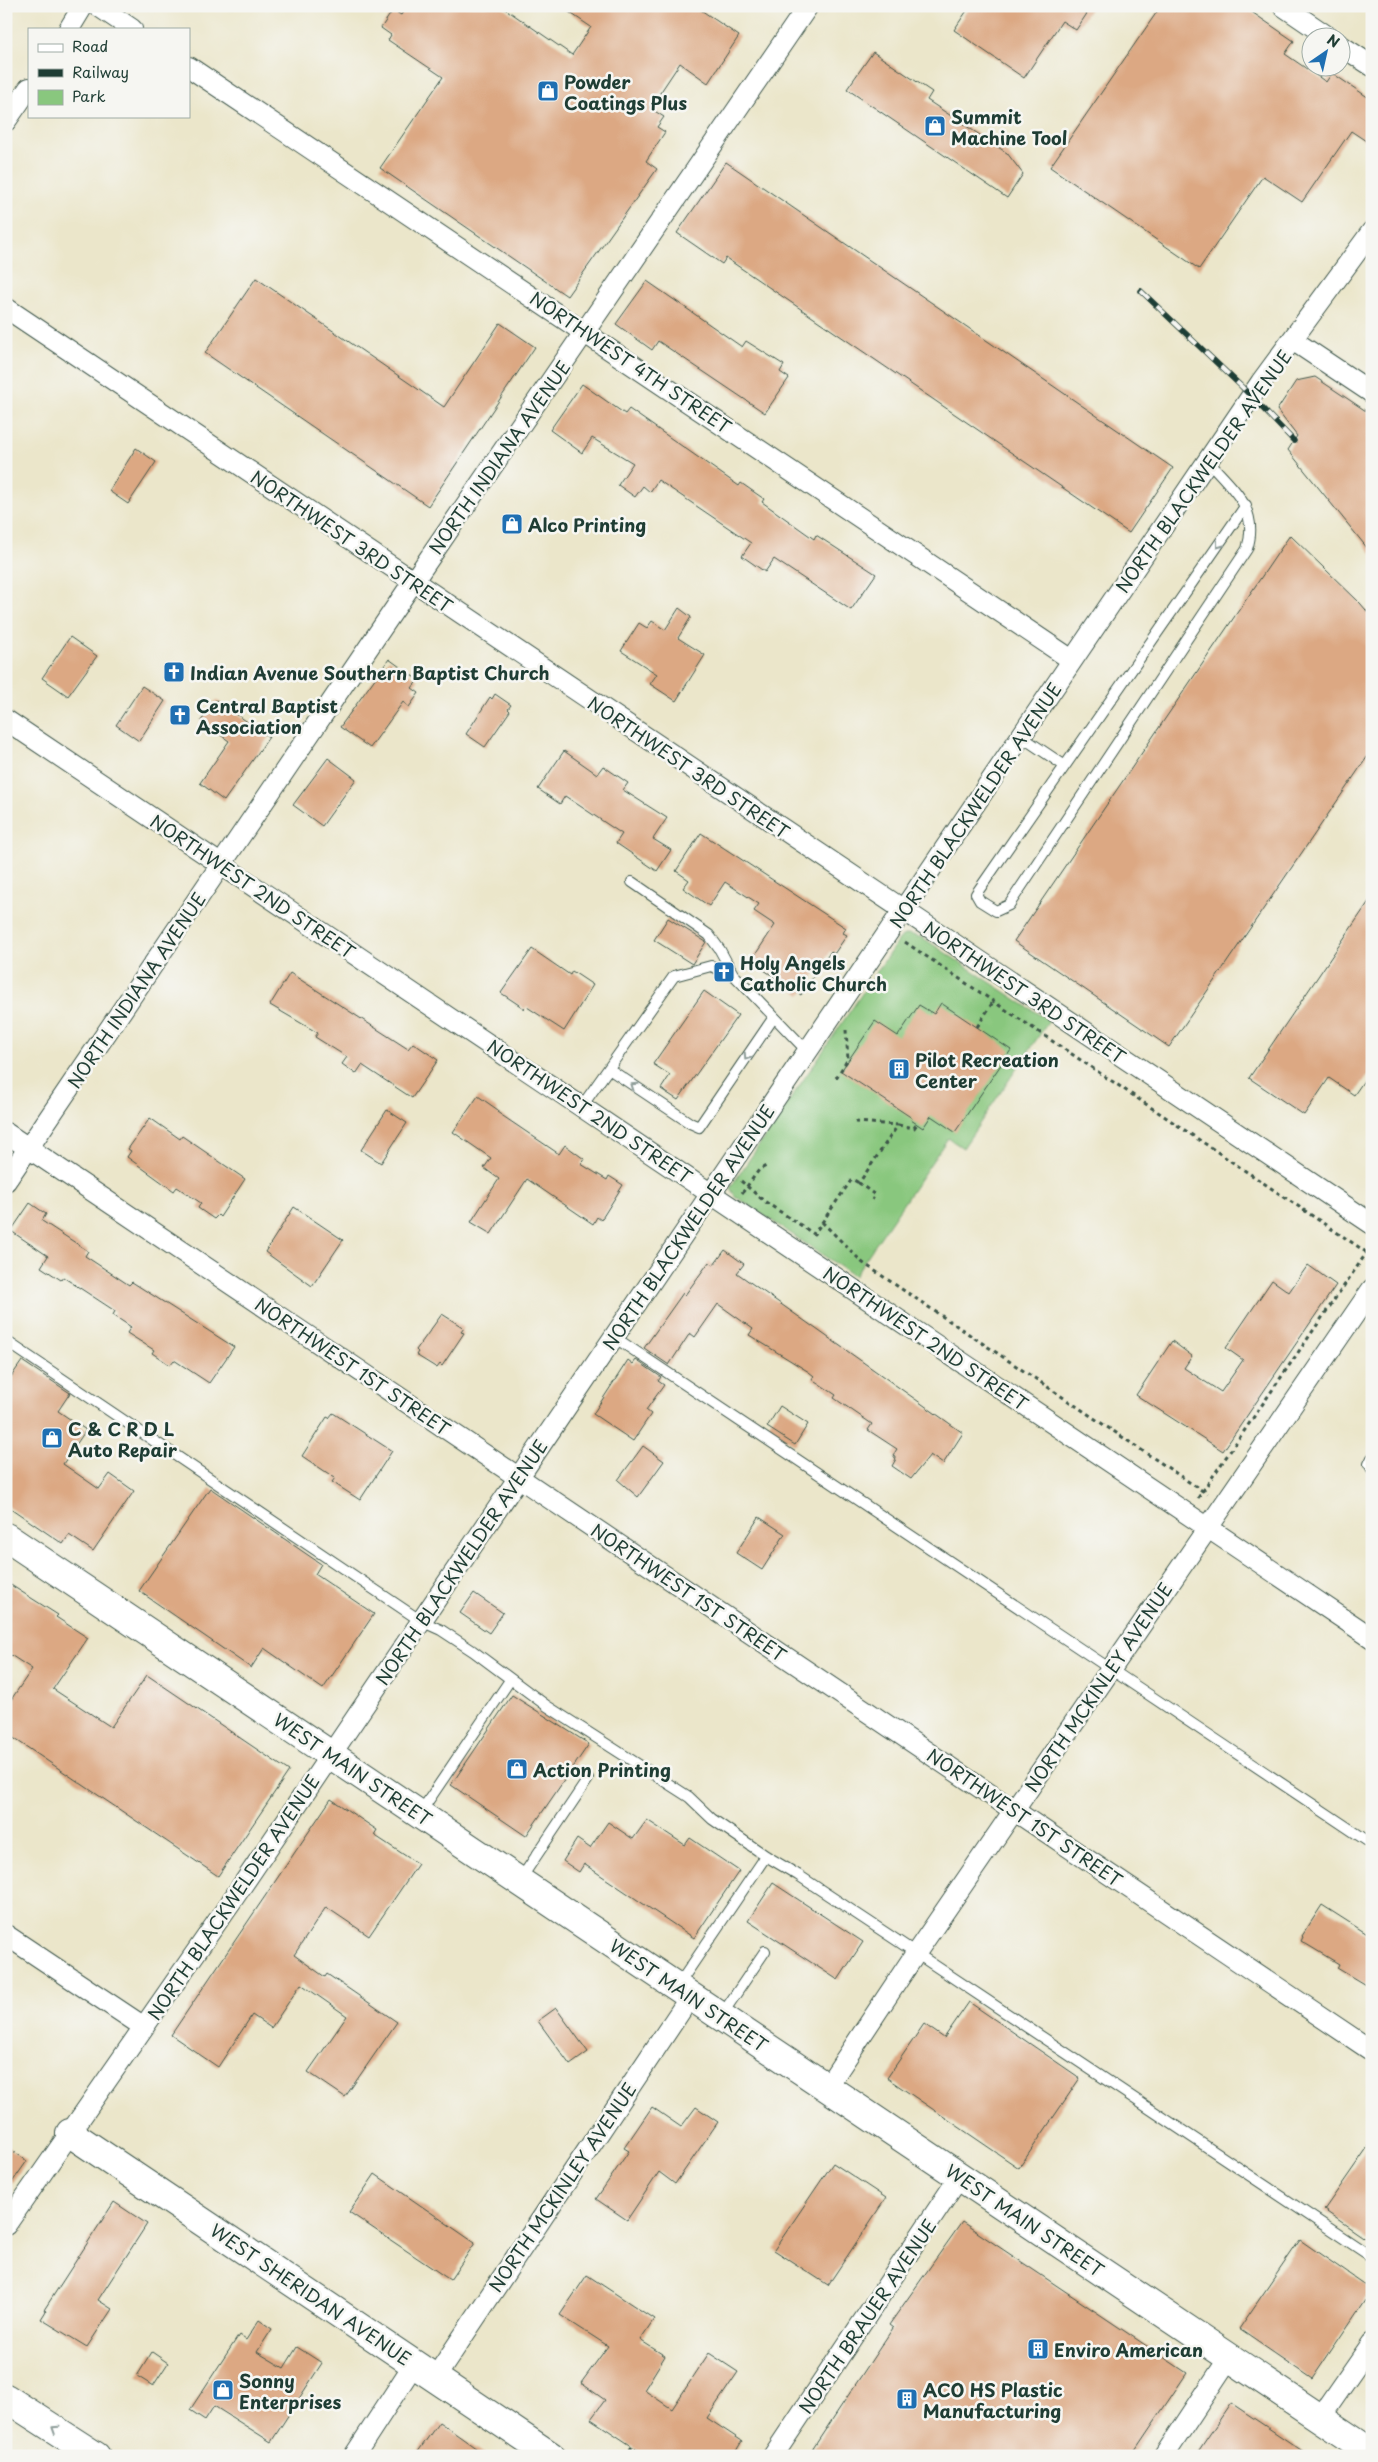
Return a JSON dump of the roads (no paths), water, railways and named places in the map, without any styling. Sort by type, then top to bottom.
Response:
[{"type":"main road","name":"WEST MAIN STREET","points":[[6,1537],[1372,2453]]},
{"type":"main road","name":"WEST SHERIDAN AVENUE","points":[[70,2133],[551,2456]]},
{"type":"main road","points":[[6,2398],[96,2456]]},
{"type":"street","points":[[70,28],[83,6]]},
{"type":"street","points":[[98,6],[131,28]]},
{"type":"street","name":"NORTH INDIANA AVENUE","points":[[6,1180],[808,6]]},
{"type":"street","points":[[1283,6],[1315,28]]},
{"type":"street","points":[[1350,52],[1372,66]]},
{"type":"street","name":"NORTHWEST 4TH STREET","points":[[190,67],[1072,660]]},
{"type":"street","points":[[6,121],[28,89]]},
{"type":"street","name":"NORTH BLACKWELDER AVENUE","points":[[6,2225],[331,1754],[711,1192],[808,1052],[898,937],[904,912],[1072,660],[1262,382],[1294,341],[1372,231]]},
{"type":"street","name":"NORTHWEST 3RD STREET","points":[[6,308],[904,912],[1372,1224]]},
{"type":"street","points":[[1294,341],[1372,393]]},
{"type":"street","name":"NORTHWEST 2ND STREET","points":[[6,720],[1372,1638]]},
{"type":"street","name":"NORTHWEST 1ST STREET","points":[[6,1133],[1372,2051]]},
{"type":"street","name":"NORTH MCKINLEY AVENUE","points":[[827,2087],[916,1953],[1372,1289]]},
{"type":"street","points":[[6,1935],[144,2027]]},
{"type":"street","name":"NORTH MCKINLEY AVENUE","points":[[354,2456],[425,2371],[684,1992]]},
{"type":"street","name":"NORTH BRAUER AVENUE","points":[[773,2456],[960,2176]]},
{"type":"street","points":[[1320,2418],[1372,2343]]},
{"type":"street","points":[[1164,2456],[1229,2358]]},
{"type":"lane","points":[[1208,461],[1246,505],[1252,535],[1247,549],[1009,905],[996,911],[980,901],[976,894],[1246,505]]},
{"type":"lane","points":[[1022,737],[1065,766]]},
{"type":"lane","points":[[632,882],[709,935],[720,950],[733,974],[808,1052]]},
{"type":"lane","points":[[582,1106],[674,976],[711,966],[733,974]]},
{"type":"lane","points":[[609,1069],[690,1123],[700,1127],[774,1017]]},
{"type":"lane","points":[[614,1337],[1372,1844]]},
{"type":"lane","points":[[6,1341],[421,1621],[441,1630],[510,1680],[689,1796],[712,1819],[766,1856],[916,1953],[1372,2257]]},
{"type":"lane","points":[[1372,1458],[1369,1464],[1372,1469]]},
{"type":"lane","points":[[419,1814],[510,1680]]},
{"type":"lane","points":[[520,1881],[588,1779]]},
{"type":"lane","points":[[684,1992],[766,1856]]},
{"type":"lane","points":[[721,2017],[765,1951]]},
{"type":"railway","points":[[1141,291],[1242,387],[1294,441]]},
{"type":"place","name":"Powder Coatings Plus","points":[[548,91]]},
{"type":"place","name":"Summit Machine Tool","points":[[935,126]]},
{"type":"place","name":"Alco Printing","points":[[512,524]]},
{"type":"place","name":"Indian Avenue Southern Baptist Church","points":[[174,672]]},
{"type":"place","name":"Central Baptist Association","points":[[180,715]]},
{"type":"place","name":"Holy Angels Catholic Church","points":[[724,972]]},
{"type":"place","name":"Pilot Recreation Center","points":[[899,1069]]},
{"type":"place","name":"C & C R D L Auto Repair","points":[[52,1438]]},
{"type":"place","name":"Action Printing","points":[[517,1769]]},
{"type":"place","name":"Enviro American","points":[[1038,2349]]},
{"type":"place","name":"Sonny Enterprises","points":[[223,2390]]},
{"type":"place","name":"ACO HS Plastic Manufacturing","points":[[907,2399]]}]
